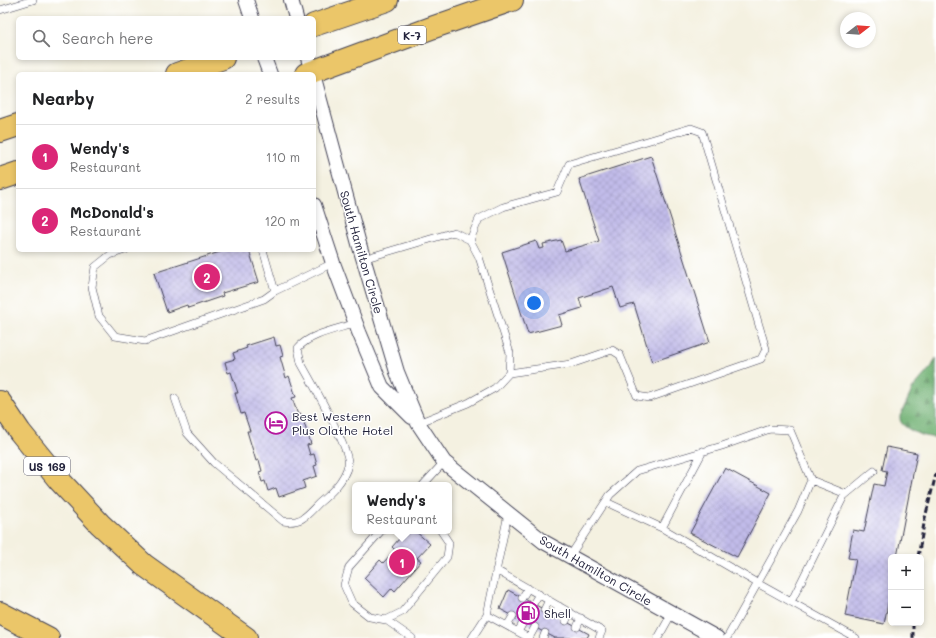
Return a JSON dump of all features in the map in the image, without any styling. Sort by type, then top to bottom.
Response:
[{"type":"highway","points":[[316,25],[387,0]]},
{"type":"highway","name":"K-7","points":[[311,71],[512,0]]},
{"type":"highway","points":[[183,72],[217,60]]},
{"type":"highway","points":[[0,131],[16,126]]},
{"type":"highway","points":[[0,179],[16,174]]},
{"type":"highway","name":"US 169","points":[[0,402],[20,432],[59,480],[100,524],[144,565],[246,638]]},
{"type":"highway","points":[[0,613],[48,638]]},
{"type":"street","points":[[246,0],[251,16]]},
{"type":"street","points":[[290,0],[295,16]]},
{"type":"street","points":[[265,60],[269,72]]},
{"type":"street","name":"South Hamilton Circle","points":[[316,89],[363,259],[397,372],[418,423]]},
{"type":"street","name":"South Hamilton Circle","points":[[316,211],[333,263],[382,387],[418,423],[444,462],[544,542],[717,638]]},
{"type":"lane","points":[[0,10],[33,0]]},
{"type":"lane","points":[[418,423],[468,402],[495,388],[509,373],[571,364],[612,350],[620,355],[637,396],[649,398],[760,359],[766,349],[702,132],[691,128],[569,164],[557,192],[503,207],[479,219],[470,240]]},
{"type":"lane","points":[[363,259],[454,232],[470,240],[479,257],[510,353],[509,373]]},
{"type":"lane","points":[[119,252],[110,255],[95,268],[92,287],[99,316],[115,336],[145,341],[264,299],[275,291],[333,263]]},
{"type":"lane","points":[[264,252],[275,291]]},
{"type":"lane","points":[[175,398],[187,433],[214,463],[283,521],[293,523],[302,519],[342,480],[349,463],[344,444],[301,363],[298,348],[303,342],[315,336],[356,323]]},
{"type":"lane","points":[[570,556],[610,495],[637,471],[770,429],[790,430],[811,480],[798,512],[727,638]]},
{"type":"lane","points":[[662,528],[703,451]]},
{"type":"lane","points":[[426,482],[444,462]]},
{"type":"lane","points":[[791,602],[846,494],[874,471]]},
{"type":"lane","points":[[811,480],[846,494]]},
{"type":"lane","points":[[606,502],[662,528],[856,638]]},
{"type":"lane","points":[[472,638],[487,615],[508,514]]},
{"type":"lane","points":[[379,534],[349,566],[344,585],[352,603],[370,617],[386,620],[412,638]]},
{"type":"lane","points":[[386,620],[402,612],[447,557],[449,543],[443,534]]},
{"type":"lane","points":[[496,570],[602,631],[598,638]]},
{"type":"lane","points":[[522,598],[528,588]]},
{"type":"lane","points":[[534,604],[539,594]]},
{"type":"lane","points":[[544,610],[549,600]]},
{"type":"lane","points":[[555,615],[559,606]]},
{"type":"lane","points":[[566,621],[570,612]]},
{"type":"lane","points":[[658,638],[672,613]]},
{"type":"lane","points":[[487,615],[529,638],[535,627]]},
{"type":"lane","points":[[507,626],[513,616]]},
{"type":"lane","points":[[577,627],[581,618]]},
{"type":"lane","points":[[518,632],[524,622]]},
{"type":"green space","points":[[936,358],[936,437],[928,437],[903,425],[900,416],[913,388],[932,366]]},
{"type":"building","points":[[651,156],[710,342],[652,362],[634,304],[620,308],[613,287],[579,298],[582,308],[559,315],[562,325],[528,334],[502,252],[536,241],[539,249],[544,248],[543,244],[561,240],[565,251],[599,241],[579,179]]},
{"type":"building","points":[[220,252],[250,252],[259,282],[222,293],[223,296],[188,308],[187,305],[167,312],[154,273]]},
{"type":"building","name":"Best Western Plus Olathe Hotel","points":[[274,337],[276,346],[280,345],[283,356],[280,357],[286,378],[289,376],[296,397],[292,398],[298,415],[301,414],[311,444],[307,445],[310,455],[314,454],[317,465],[314,466],[317,476],[303,481],[305,488],[279,497],[276,488],[268,491],[265,481],[262,482],[259,472],[262,471],[259,460],[256,461],[247,431],[250,431],[244,413],[241,414],[235,393],[238,393],[231,372],[228,373],[225,362],[235,359],[233,353],[247,348],[246,346]]},
{"type":"building","points":[[887,447],[917,453],[898,554],[888,554],[888,603],[884,624],[845,616],[856,559],[848,558],[853,530],[864,532],[874,484],[884,486],[887,471],[882,470]]},
{"type":"building","points":[[725,468],[771,493],[737,557],[690,533]]},
{"type":"building","points":[[403,534],[418,534],[430,544],[417,558],[421,561],[395,591],[392,588],[384,597],[364,578],[380,560],[383,563],[395,550],[392,547]]},
{"type":"building","name":"Shell","points":[[508,590],[589,634],[587,638],[555,638],[500,609]]},
{"type":"railway","points":[[919,554],[925,518],[936,474]]},
{"type":"railway","points":[[913,626],[913,638]]},
{"type":"place","name":"McDonald's","points":[[207,277]]},
{"type":"place","name":"Best Western Plus Olathe Hotel","points":[[276,423]]},
{"type":"place","name":"Wendy's","points":[[402,562]]},
{"type":"place","name":"Shell","points":[[528,613]]}]
